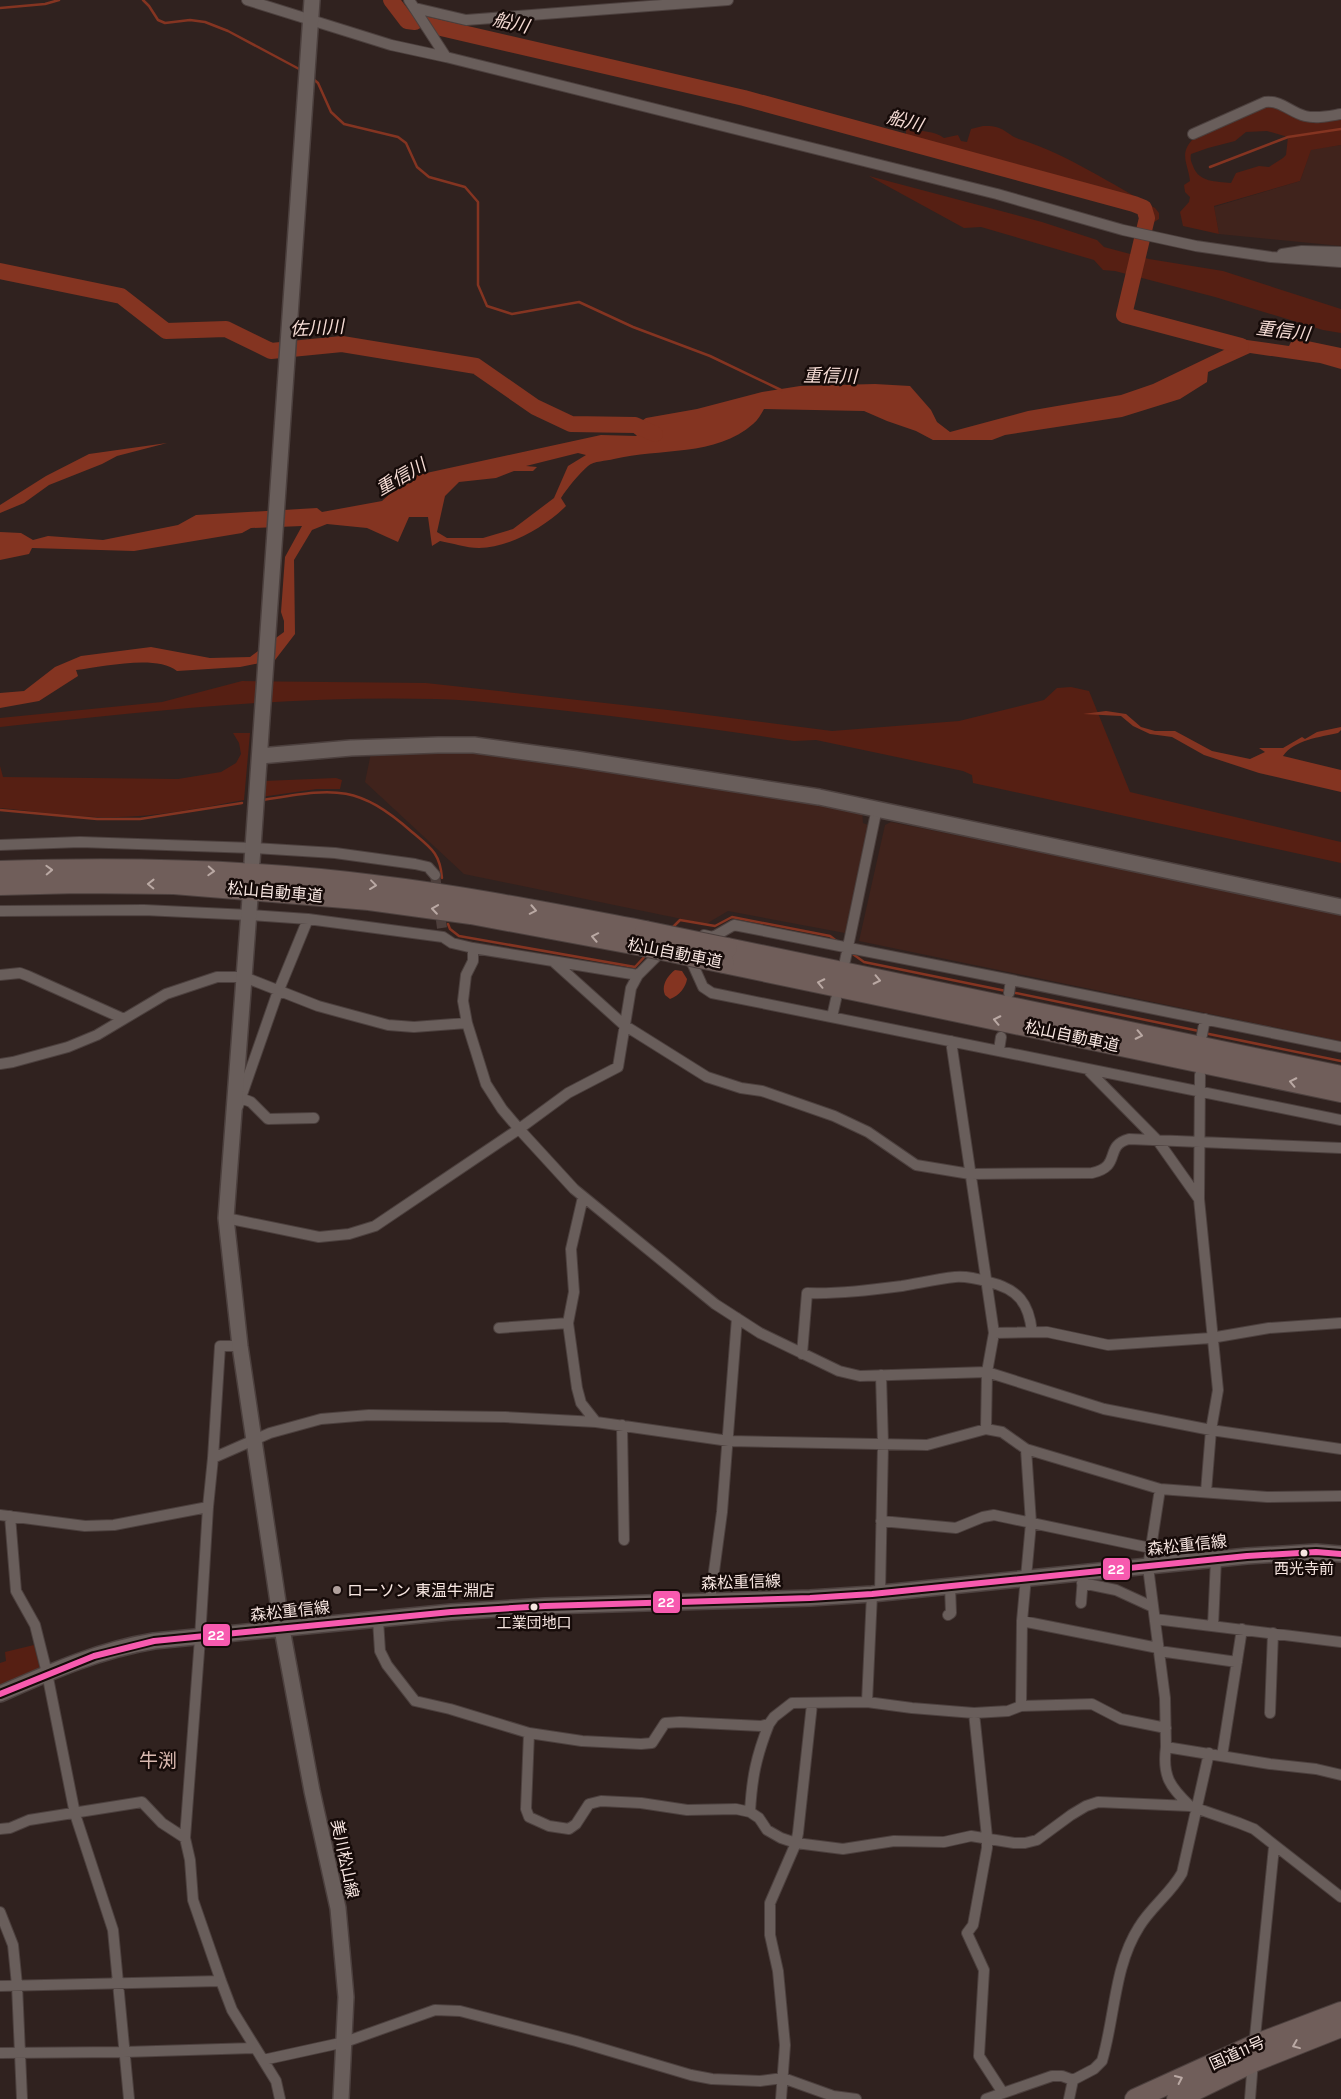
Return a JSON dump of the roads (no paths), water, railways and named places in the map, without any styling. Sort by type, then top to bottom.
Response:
[{"type":"highway","name":"松山自動車道","points":[[0,871],[176,869],[272,875],[373,885],[472,899],[726,956],[1341,1076]]},
{"type":"highway","name":"松山自動車道","points":[[0,885],[79,883],[174,884],[323,896],[471,914],[644,939]]},
{"type":"highway","name":"松山自動車道","points":[[726,956],[1341,1092]]},
{"type":"highway","name":"国道11号","points":[[1135,2099],[1254,2053],[1341,2012]]},
{"type":"highway","name":"国道11号","points":[[1177,2099],[1254,2053],[1341,2027]]},
{"type":"street","points":[[247,0],[310,27],[446,57],[997,194],[1123,230],[1196,246],[1270,257],[1341,262]]},
{"type":"street","points":[[252,855],[312,0]]},
{"type":"street","points":[[412,4],[466,20],[677,2],[728,0]]},
{"type":"street","points":[[412,4],[446,57]]},
{"type":"street","points":[[1193,134],[1264,102],[1274,101],[1307,117],[1317,118],[1341,114]]},
{"type":"street","points":[[1270,257],[1302,251],[1341,252]]},
{"type":"street","points":[[260,756],[438,744],[474,745],[576,759],[877,808],[1341,907]]},
{"type":"street","points":[[845,962],[877,808]]},
{"type":"street","points":[[0,845],[80,842],[252,855],[335,853],[415,864],[428,867],[435,875]]},
{"type":"street","name":"美川松山線","points":[[250,898],[226,1218],[240,1346],[282,1630],[312,1791],[338,1908],[346,1997],[341,2099]]},
{"type":"street","points":[[0,911],[144,910],[308,919],[443,932],[452,943],[473,948],[638,975]]},
{"type":"street","points":[[234,1114],[279,989],[308,919]]},
{"type":"street","points":[[226,1218],[319,1237],[357,1232],[374,1226],[519,1129],[568,1093],[618,1067],[631,988],[638,975],[683,931],[713,937],[734,925],[849,946],[1341,1047]]},
{"type":"street","points":[[672,942],[688,953],[703,986],[712,994],[1341,1120]]},
{"type":"street","points":[[473,948],[473,962],[466,975],[463,1001],[467,1023],[486,1084],[502,1108],[519,1129],[583,1197],[715,1304],[760,1333],[839,1371],[860,1376],[987,1372],[1104,1409],[1212,1430],[1341,1449]]},
{"type":"street","points":[[553,961],[624,1025],[707,1077],[741,1088],[762,1092],[834,1116],[868,1132],[916,1165],[970,1174],[1092,1173],[1108,1168],[1119,1142],[1129,1139],[1341,1148]]},
{"type":"street","points":[[0,975],[20,974],[28,976],[124,1020]]},
{"type":"street","points":[[0,1064],[68,1047],[97,1035],[166,994],[217,977],[244,977],[279,989],[318,1006],[388,1025],[414,1027],[467,1023]]},
{"type":"street","points":[[1009,993],[1012,980]]},
{"type":"street","points":[[832,1017],[836,999]]},
{"type":"street","points":[[1202,1035],[1205,1019]]},
{"type":"street","points":[[999,1050],[1002,1037]]},
{"type":"street","points":[[951,1042],[994,1333],[987,1372],[986,1429]]},
{"type":"street","points":[[1086,1069],[1158,1141],[1200,1199]]},
{"type":"street","points":[[1200,1075],[1200,1199],[1218,1390],[1206,1492]]},
{"type":"street","points":[[241,1098],[252,1102],[268,1119],[314,1118]]},
{"type":"street","points":[[583,1197],[571,1248],[574,1292],[568,1323],[577,1388],[581,1403],[596,1422]]},
{"type":"street","points":[[802,1354],[807,1293],[864,1291],[956,1277],[976,1278],[1002,1285],[1019,1296],[1031,1319],[1032,1332]]},
{"type":"street","points":[[710,1600],[729,1441],[737,1318]]},
{"type":"street","points":[[499,1328],[568,1323]]},
{"type":"street","points":[[994,1333],[1047,1332],[1108,1345],[1212,1338],[1269,1328],[1341,1323]]},
{"type":"street","points":[[240,1346],[220,1346],[185,1838],[190,1860],[193,1900],[221,1981],[232,2010],[276,2081],[280,2099]]},
{"type":"street","points":[[867,1702],[881,1521],[883,1444],[881,1376]]},
{"type":"street","points":[[213,1458],[270,1434],[322,1419],[369,1415],[505,1417],[596,1422],[729,1441],[927,1445],[986,1429],[1002,1432],[1026,1449],[1160,1489],[1267,1497],[1341,1496]]},
{"type":"street","points":[[622,1425],[624,1540]]},
{"type":"street","points":[[1021,1706],[1022,1620],[1031,1523],[1026,1449]]},
{"type":"street","points":[[1160,1489],[1148,1567],[1165,1698],[1165,1769],[1167,1778],[1177,1793],[1194,1807]]},
{"type":"street","points":[[129,2099],[113,1930],[75,1814],[47,1674],[35,1625],[16,1591],[5,1515],[85,1526],[114,1525],[208,1507]]},
{"type":"street","points":[[881,1521],[956,1528],[983,1517],[994,1516],[1184,1555],[1190,1562]]},
{"type":"street","name":"森松重信線","points":[[0,1694],[95,1654],[128,1645],[378,1620],[545,1606],[876,1594],[1026,1578],[1083,1578],[1148,1567],[1216,1559],[1316,1552],[1341,1554]]},
{"type":"street","points":[[1213,1626],[1216,1559]]},
{"type":"street","points":[[1081,1603],[1083,1578],[1116,1590],[1153,1607]]},
{"type":"street","points":[[948,1615],[951,1613],[950,1586]]},
{"type":"street","points":[[1154,1619],[1341,1642]]},
{"type":"street","points":[[378,1620],[380,1651],[387,1665],[414,1701],[450,1709],[529,1733],[582,1740],[641,1744],[652,1743],[665,1723],[680,1722],[744,1726],[769,1724]]},
{"type":"street","points":[[1022,1620],[1159,1650],[1237,1662]]},
{"type":"street","points":[[1222,1756],[1242,1629]]},
{"type":"street","points":[[1270,1713],[1273,1633]]},
{"type":"street","points":[[750,1812],[752,1781],[757,1755],[769,1724],[774,1717],[792,1703],[867,1702],[974,1713],[1008,1711],[1021,1706],[1092,1704],[1121,1719],[1166,1728]]},
{"type":"street","points":[[781,2099],[785,2045],[784,2019],[778,1971],[770,1935],[770,1903],[796,1843],[812,1704]]},
{"type":"street","points":[[974,1713],[987,1848],[973,1925],[967,1933],[984,1970],[979,2056],[1003,2094]]},
{"type":"street","points":[[529,1733],[526,1809],[529,1817],[549,1826],[569,1829],[576,1824],[589,1804],[602,1801],[641,1803],[687,1810],[736,1810],[750,1812],[759,1818],[768,1830],[781,1838],[796,1843],[844,1849],[894,1841],[944,1842],[972,1836],[1014,1843],[1037,1840],[1071,1815],[1086,1806],[1098,1802],[1194,1807],[1254,1829],[1341,1897]]},
{"type":"street","points":[[1166,1747],[1270,1764],[1316,1769],[1341,1775]]},
{"type":"street","points":[[986,2099],[1052,2076],[1062,2076],[1073,2080],[1094,2070],[1102,2061],[1125,1954],[1138,1927],[1153,1908],[1174,1887],[1182,1873],[1194,1807],[1209,1753]]},
{"type":"street","points":[[0,1829],[10,1828],[29,1820],[142,1802],[162,1823],[185,1838]]},
{"type":"street","points":[[1250,2099],[1274,1846]]},
{"type":"street","points":[[0,1912],[13,1945],[17,1985],[22,2099]]},
{"type":"street","points":[[0,1986],[221,1981]]},
{"type":"street","points":[[263,2060],[345,2042],[436,2010],[460,2011],[576,2041],[692,2076],[712,2079],[760,2081],[783,2078],[833,2096],[856,2099]]},
{"type":"street","points":[[0,2053],[254,2048]]},
{"type":"street","points":[[1069,2099],[1073,2080]]},
{"type":"waterway","points":[[0,8],[45,4],[59,0]]},
{"type":"waterway","points":[[143,0],[158,20],[165,23],[190,20],[205,22],[228,31],[301,70]]},
{"type":"waterway","name":"船川","points":[[391,0],[407,21],[415,22]]},
{"type":"waterway","name":"船川","points":[[428,25],[744,98],[1134,204],[1144,208],[1147,218],[1124,315],[1241,346]]},
{"type":"waterway","points":[[312,78],[318,83],[331,112],[344,124],[398,137],[406,143],[417,167],[429,177],[465,187],[478,202],[478,285],[487,306],[512,314],[579,302],[633,327],[710,356],[781,390]]},
{"type":"waterway","points":[[1210,167],[1288,137],[1341,129]]},
{"type":"waterway","name":"佐川川","points":[[0,271],[121,296],[166,331],[226,329],[271,351],[342,344],[476,366],[535,407],[571,424],[635,425],[655,434]]},
{"type":"waterway","points":[[262,800],[326,792],[358,797],[374,804],[392,816],[429,847],[437,857],[442,878]]},
{"type":"waterway","points":[[0,810],[97,819],[140,819],[242,803]]},
{"type":"waterway","points":[[672,928],[680,920],[715,926],[732,917],[830,936],[838,942]]},
{"type":"waterway","points":[[448,924],[450,929],[459,936],[635,967],[647,954]]},
{"type":"waterway","points":[[850,952],[864,962],[1006,991]]},
{"type":"waterway","points":[[1011,992],[1199,1031]]},
{"type":"waterway","points":[[1204,1033],[1341,1061]]},
{"type":"tunnel","points":[[435,875],[442,928]]},
{"type":"place","name":"西光寺前","points":[[1304,1553]]},
{"type":"place","name":"ローソン 東温牛淵店","points":[[337,1590]]},
{"type":"place","name":"工業団地口","points":[[534,1607]]},
{"type":"district","name":"牛渕","points":[[158,1761]]},
{"type":"water label","name":"重信川","points":[[1283,331]]},
{"type":"water label","name":"重信川","points":[[830,376]]},
{"type":"water label","name":"重信川","points":[[401,477]]}]
